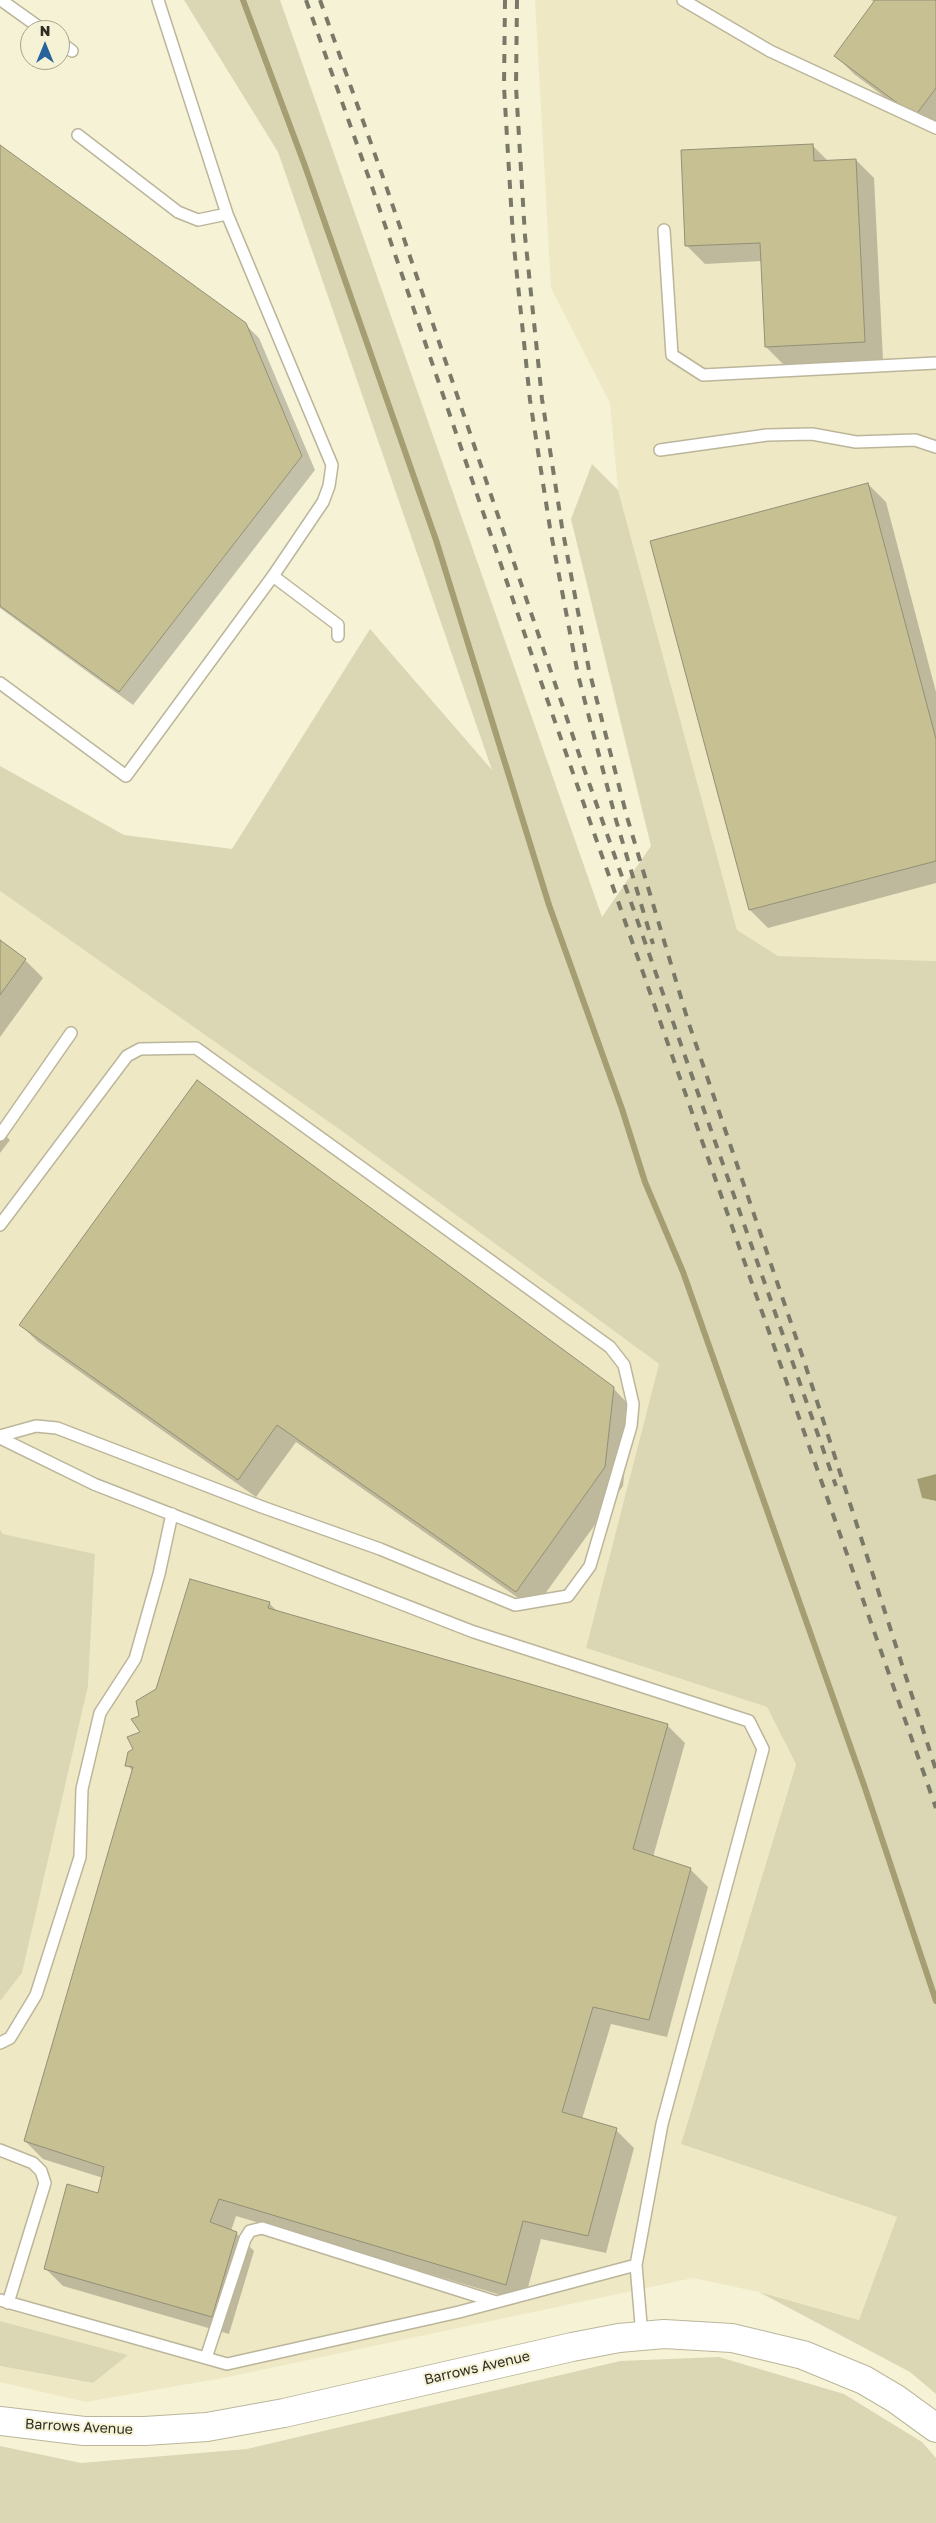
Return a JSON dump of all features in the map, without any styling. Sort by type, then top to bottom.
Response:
[{"type":"street","name":"Barrows Avenue","points":[[0,2421],[84,2431],[145,2431],[207,2426],[276,2414],[572,2346],[642,2336],[688,2335],[732,2338],[796,2353],[864,2380],[896,2399],[936,2428]]},
{"type":"lane","points":[[1,0],[29,20]]},
{"type":"lane","points":[[0,683],[126,776],[273,576],[323,502],[329,486],[332,466],[227,214],[158,0]]},
{"type":"lane","points":[[683,0],[770,51],[936,128]]},
{"type":"lane","points":[[78,135],[178,212],[198,220],[227,214]]},
{"type":"lane","points":[[664,230],[672,354],[703,375],[936,364]]},
{"type":"lane","points":[[660,450],[767,435],[812,434],[856,442],[915,440],[936,446]]},
{"type":"lane","points":[[273,576],[338,625],[338,636]]},
{"type":"lane","points":[[0,1135],[71,1033]]},
{"type":"lane","points":[[0,1225],[126,1056],[140,1049],[196,1048],[610,1347],[624,1365],[633,1404],[631,1426],[590,1566],[568,1596],[515,1605],[380,1549],[253,1504],[57,1428],[36,1426],[0,1437]]},
{"type":"lane","points":[[0,1437],[94,1484],[474,1632],[749,1721],[762,1749],[662,2124],[636,2265],[642,2336]]},
{"type":"lane","points":[[0,2043],[10,2038],[36,1995],[80,1857],[82,1789],[100,1713],[135,1659],[159,1574],[172,1514]]},
{"type":"lane","points":[[0,2150],[33,2163],[41,2171],[45,2183],[4,2302],[227,2364],[496,2302],[636,2265]]},
{"type":"lane","points":[[206,2358],[244,2239],[250,2230],[262,2228],[496,2302]]},
{"type":"shaded area","points":[[184,0],[280,0],[602,917],[651,846],[571,519],[592,464],[618,490],[737,930],[778,956],[936,961],[936,1474],[917,1479],[922,1498],[936,1501],[936,2394],[910,2372],[759,2292],[859,2320],[897,2217],[681,2144],[796,1764],[767,1707],[586,1648],[659,1364],[339,1129],[0,891],[0,766],[124,835],[232,849],[370,629],[492,770],[278,152]]},
{"type":"shaded area","points":[[535,0],[936,0],[936,961],[777,956],[737,930],[618,490],[610,403],[551,288]]},
{"type":"shaded area","points":[[0,891],[339,1129],[659,1364],[586,1648],[767,1707],[796,1763],[681,2144],[897,2217],[859,2320],[759,2292],[693,2278],[228,2377],[86,2402],[0,2382],[0,2366],[92,2383],[128,2355],[0,2321],[0,2001],[22,1973],[88,1686],[95,1554],[3,1534],[0,1530]]},
{"type":"shaded area","points":[[936,1474],[936,1501],[922,1498],[917,1479]]},
{"type":"shaded area","points":[[0,1530],[3,1534],[95,1554],[88,1686],[22,1973],[0,2001]]},
{"type":"shaded area","points":[[0,2321],[128,2355],[93,2383],[0,2366]]},
{"type":"shaded area","points":[[719,2357],[844,2394],[922,2442],[936,2458],[936,2523],[0,2523],[0,2446],[81,2463],[247,2449],[620,2361]]},
{"type":"building","points":[[875,0],[936,0],[936,88],[915,116],[834,56]]},
{"type":"building","points":[[813,144],[814,161],[856,159],[865,342],[765,347],[760,243],[685,246],[681,150]]},
{"type":"building","points":[[0,145],[246,323],[302,456],[119,692],[0,606]]},
{"type":"building","points":[[868,483],[936,739],[936,861],[749,910],[650,541]]},
{"type":"building","points":[[0,940],[26,959],[0,995]]},
{"type":"building","points":[[197,1080],[614,1387],[605,1467],[516,1592],[277,1425],[238,1480],[19,1325]]},
{"type":"building","points":[[190,1579],[270,1602],[268,1608],[668,1724],[633,1849],[691,1868],[649,2020],[593,2007],[562,2112],[617,2128],[588,2236],[523,2221],[506,2285],[219,2199],[210,2222],[237,2232],[212,2317],[44,2269],[67,2184],[98,2193],[104,2167],[24,2141],[133,1767],[125,1766],[128,1752],[133,1749],[127,1737],[140,1732],[131,1719],[139,1716],[136,1701],[156,1689]]},
{"type":"waterway","points":[[243,0],[305,166],[436,540],[549,905],[622,1109],[645,1182],[683,1272],[865,1788],[936,2001]]},
{"type":"railway","points":[[306,0],[371,184],[540,679],[936,1808]]},
{"type":"railway","points":[[320,0],[384,180],[581,760],[836,1486]]},
{"type":"railway","points":[[505,0],[504,87],[513,237],[530,400],[550,528],[578,675],[616,820],[653,944]]},
{"type":"railway","points":[[517,0],[516,87],[525,236],[542,399],[562,527],[589,670],[627,817],[688,1021],[804,1361],[936,1770]]}]
